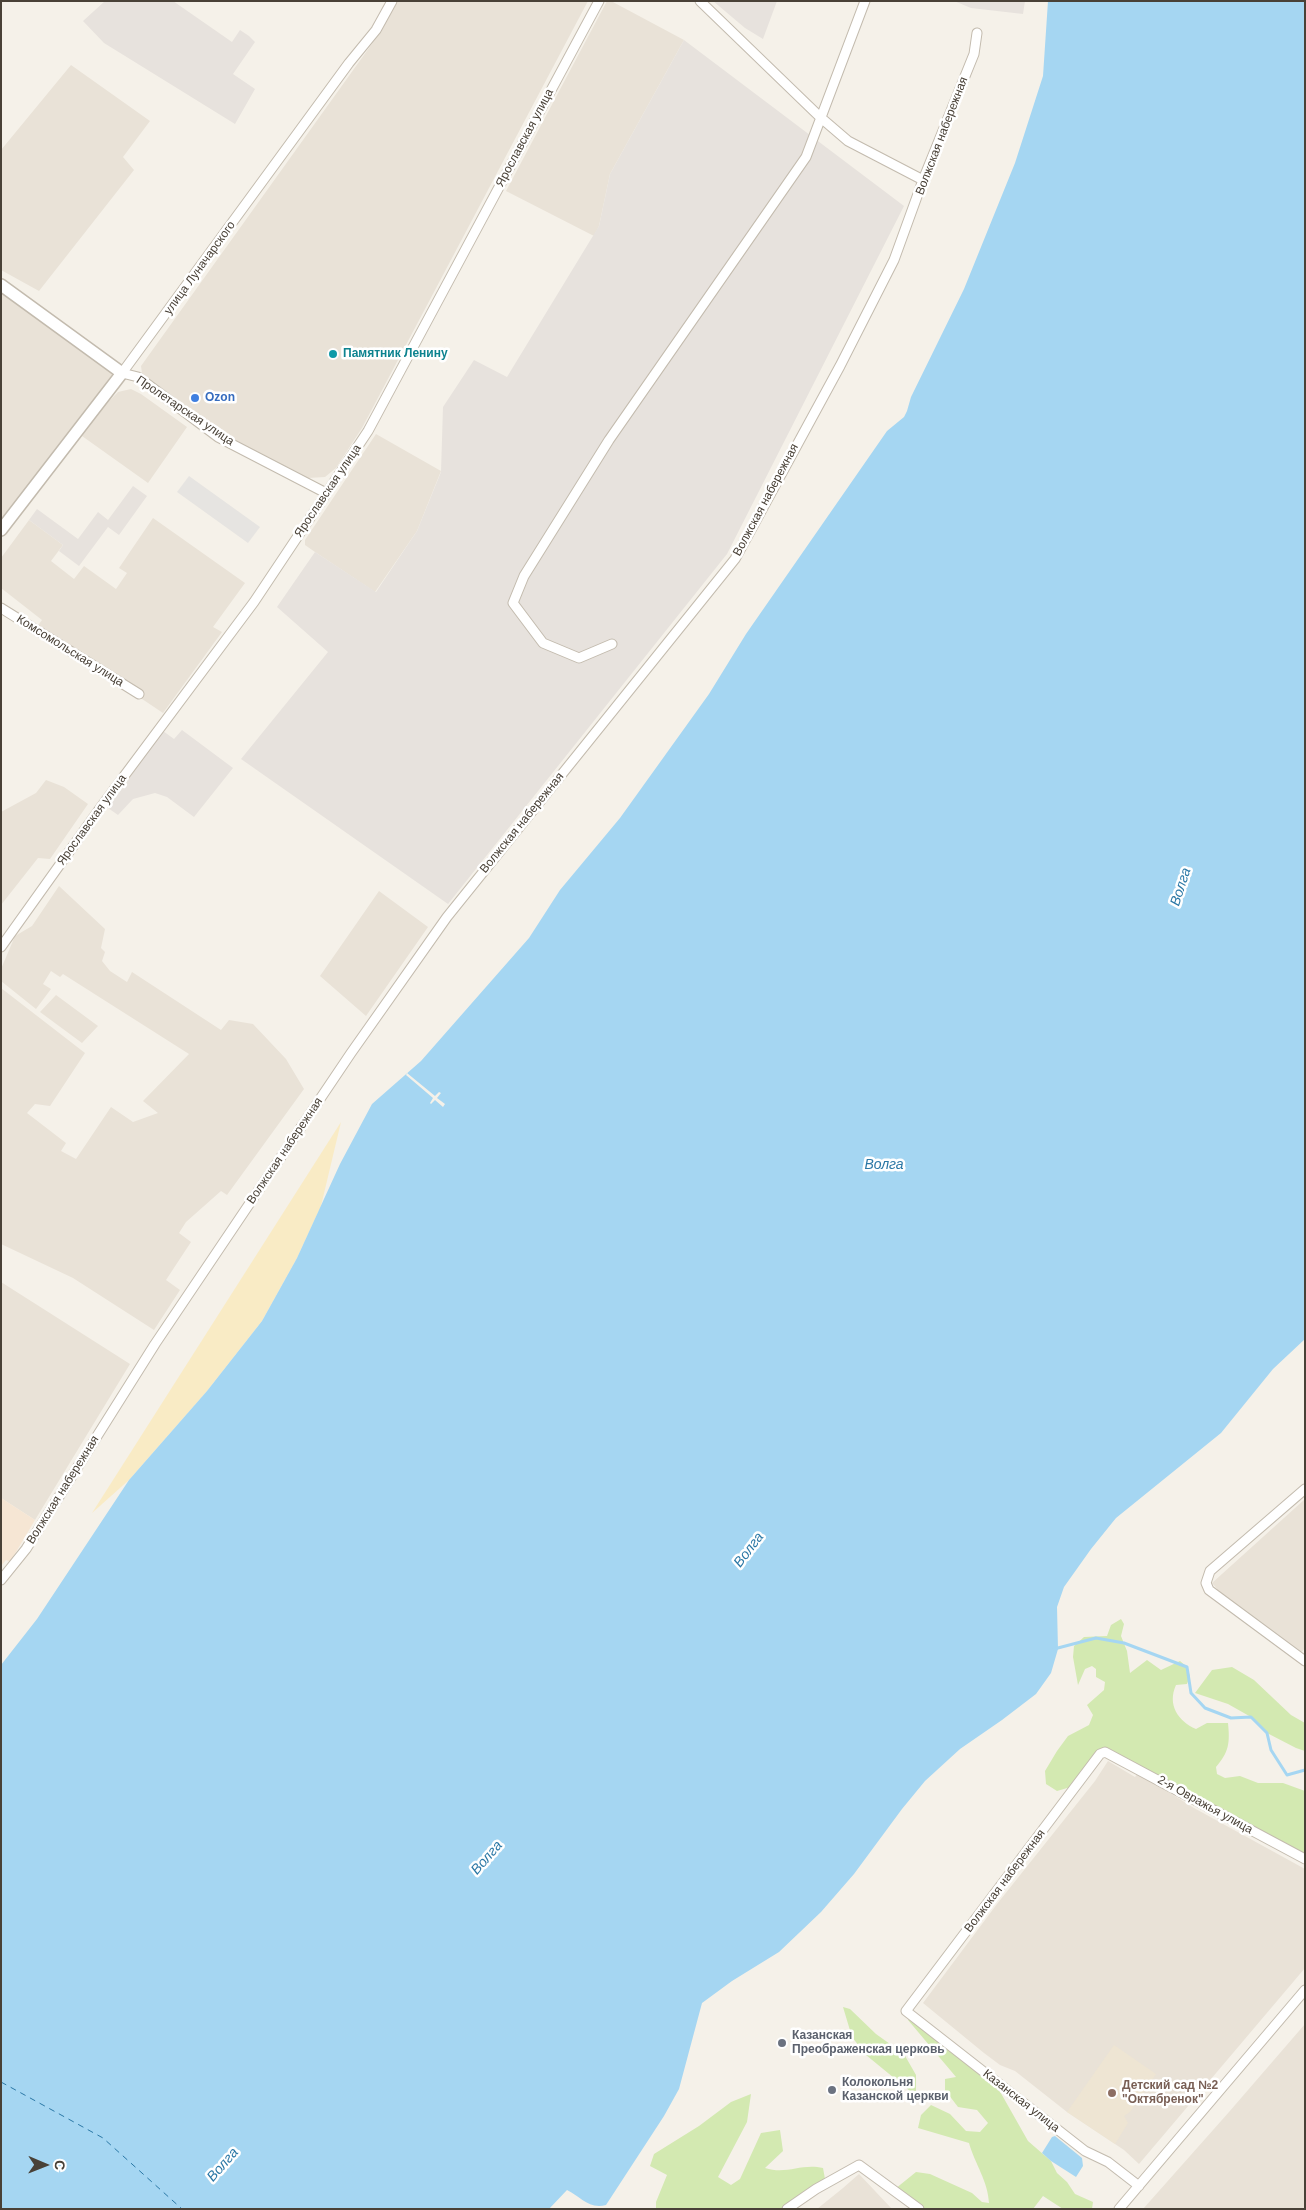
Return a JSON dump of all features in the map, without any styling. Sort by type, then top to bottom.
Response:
[{"type":"street","name":"улица Луначарского","points":[[1,530],[122,373],[349,63],[376,30],[392,1]]},
{"type":"street","name":"Ярославская улица","points":[[1,947],[107,799],[254,602],[368,431],[599,1]]},
{"type":"street","points":[[700,1],[820,117],[848,141],[923,180]]},
{"type":"street","points":[[612,644],[579,658],[543,642],[514,603],[524,576],[609,440],[806,157],[865,1]]},
{"type":"street","name":"Волжская набережная","points":[[1,1580],[26,1549],[160,1336],[351,1052],[447,917],[735,559],[874,301],[894,260],[923,180],[974,54],[977,33]]},
{"type":"street","name":"Пролетарская улица","points":[[1,285],[122,373],[138,377],[218,437],[326,493]]},
{"type":"street","name":"Комсомольская улица","points":[[1,608],[139,694]]},
{"type":"street","points":[[1305,1489],[1210,1571],[1206,1583],[1209,1590],[1305,1661]]},
{"type":"street","name":"Волжская набережная","points":[[906,2012],[1100,1754],[1105,1752]]},
{"type":"street","name":"2-я Овражья улица","points":[[1105,1752],[1305,1859]]},
{"type":"street","points":[[1119,2209],[1305,1990]]},
{"type":"street","name":"Казанская улица","points":[[906,2012],[1085,2151],[1108,2162],[1139,2186]]},
{"type":"street","points":[[787,2209],[816,2189],[859,2165],[919,2209]]},
{"type":"shaded area","points":[[105,1],[173,1],[232,42],[240,30],[249,36],[255,42],[233,74],[255,89],[235,124],[104,43],[83,21]]},
{"type":"shaded area","points":[[398,1],[588,1],[362,428],[336,468],[325,477],[308,478],[223,434],[142,373],[141,366],[379,34]]},
{"type":"shaded area","points":[[607,1],[611,1],[684,40],[610,174],[599,226],[594,236],[506,191]]},
{"type":"shaded area","points":[[713,1],[777,1],[763,39],[745,28]]},
{"type":"shaded area","points":[[954,1],[1025,1],[1023,14],[971,8]]},
{"type":"shaded area","points":[[684,40],[904,206],[727,554],[448,904],[241,759],[328,652],[277,607],[315,552],[376,592],[417,531],[441,472],[443,407],[474,360],[507,377],[599,226],[610,174]]},
{"type":"shaded area","points":[[71,65],[150,121],[123,157],[134,170],[39,291],[1,270],[1,150]]},
{"type":"shaded area","points":[[1,292],[113,373],[89,408],[1,521]]},
{"type":"shaded area","points":[[131,389],[187,427],[148,483],[82,436],[118,392]]},
{"type":"shaded area","points":[[376,434],[441,471],[417,531],[375,592],[305,545],[305,540]]},
{"type":"shaded area","points":[[189,476],[260,527],[248,543],[177,492]]},
{"type":"shaded area","points":[[133,486],[147,496],[119,535],[108,527],[79,566],[59,551],[63,545],[29,520],[37,509],[78,539],[98,512],[108,520]]},
{"type":"shaded area","points":[[153,518],[245,583],[213,627],[222,632],[163,713],[36,628],[42,620],[1,588],[1,558],[29,520],[63,545],[51,561],[74,579],[84,566],[116,589],[127,573],[119,568]]},
{"type":"shaded area","points":[[182,730],[233,768],[194,817],[167,797],[155,793],[133,799],[118,815],[108,808],[163,731],[174,739]]},
{"type":"shaded area","points":[[46,780],[64,787],[88,804],[50,859],[38,858],[1,905],[1,812],[36,793]]},
{"type":"shaded area","points":[[59,886],[105,929],[101,948],[105,952],[102,961],[110,971],[127,982],[132,972],[221,1030],[229,1020],[253,1024],[286,1059],[304,1089],[227,1195],[221,1191],[186,1222],[179,1233],[191,1242],[166,1280],[180,1290],[154,1330],[73,1278],[1,1244],[1,988],[85,1053],[50,1106],[35,1104],[27,1113],[66,1143],[61,1151],[76,1159],[111,1107],[133,1122],[158,1113],[143,1101],[189,1054],[63,974],[60,977],[51,971],[43,984],[51,989],[36,1009],[1,981],[1,969],[15,936],[32,926]]},
{"type":"shaded area","points":[[379,891],[428,927],[366,1016],[320,976]]},
{"type":"shaded area","points":[[56,995],[98,1026],[82,1043],[40,1012]]},
{"type":"shaded area","points":[[1,1282],[130,1364],[35,1520],[1,1498]]},
{"type":"shaded area","points":[[1,1498],[35,1520],[10,1562],[6,1560],[1,1566]]},
{"type":"shaded area","points":[[1305,1499],[1305,1648],[1300,1654],[1224,1597],[1212,1583]]},
{"type":"shaded area","points":[[1108,1761],[1135,1777],[1138,1773],[1194,1808],[1305,1869],[1305,1968],[1139,2164],[1124,2150],[1067,2112],[1015,2071],[1000,2065],[923,2003],[997,1904],[1095,1781]]},
{"type":"shaded area","points":[[1305,2024],[1305,2209],[1143,2209],[1229,2112]]},
{"type":"shaded area","name":"Детский сад №2 \"Октябренок\"","points":[[1114,2045],[1156,2074],[1130,2112],[1124,2116],[1128,2123],[1115,2144],[1067,2112]]},
{"type":"shaded area","points":[[859,2174],[892,2209],[817,2209],[843,2188]]},
{"type":"green space","points":[[1121,1619],[1124,1624],[1121,1636],[1127,1651],[1130,1673],[1147,1660],[1161,1670],[1180,1661],[1187,1667],[1190,1676],[1187,1684],[1176,1685],[1174,1692],[1174,1706],[1179,1717],[1196,1729],[1207,1723],[1228,1723],[1228,1747],[1224,1757],[1216,1767],[1217,1774],[1225,1778],[1240,1776],[1258,1783],[1283,1783],[1305,1791],[1305,1856],[1113,1751],[1105,1749],[1074,1786],[1057,1791],[1046,1784],[1045,1771],[1057,1751],[1068,1736],[1089,1725],[1093,1715],[1087,1705],[1104,1690],[1105,1682],[1096,1677],[1096,1669],[1092,1666],[1085,1669],[1078,1685],[1073,1657],[1074,1646],[1084,1637],[1107,1636],[1111,1625]]},
{"type":"green space","points":[[1232,1667],[1254,1680],[1291,1715],[1305,1723],[1305,1751],[1267,1733],[1251,1717],[1228,1704],[1195,1693],[1212,1670]]},
{"type":"green space","points":[[843,2007],[850,2009],[876,2034],[904,2054],[916,2075],[916,2096],[866,2055],[852,2037]]},
{"type":"green space","points":[[909,2019],[998,2088],[1028,2141],[1051,2161],[1057,2173],[1067,2182],[1075,2194],[1093,2202],[1092,2209],[1063,2209],[1043,2196],[1033,2209],[923,2209],[895,2189],[916,2172],[930,2174],[972,2193],[982,2202],[989,2203],[984,2180],[969,2143],[918,2128],[921,2115],[931,2105],[950,2114],[966,2131],[980,2132],[988,2123],[977,2110],[958,2107],[945,2090],[945,2079],[956,2077]]},
{"type":"green space","points":[[751,2094],[747,2122],[718,2177],[731,2185],[740,2179],[761,2133],[780,2130],[783,2151],[765,2168],[780,2170],[808,2167],[823,2168],[825,2179],[783,2209],[656,2209],[656,2202],[667,2175],[650,2166],[654,2154],[699,2126],[731,2102]]},
{"type":"sand","points":[[341,1122],[321,1206],[297,1258],[262,1321],[207,1391],[129,1480],[92,1513]]},
{"type":"water","name":"Волга","points":[[1048,1],[1305,1],[1305,1339],[1273,1369],[1221,1433],[1116,1518],[1091,1549],[1064,1587],[1057,1607],[1058,1649],[1051,1673],[1036,1694],[960,1749],[925,1781],[854,1874],[821,1912],[779,1952],[732,1981],[702,2003],[679,2089],[664,2116],[606,2205],[595,2206],[567,2190],[549,2209],[1,2209],[1,1665],[37,1619],[129,1480],[207,1391],[262,1321],[297,1258],[340,1164],[372,1104],[421,1061],[529,938],[560,890],[620,818],[709,694],[746,634],[887,431],[904,417],[911,397],[964,289],[1015,163],[1043,76]]},
{"type":"water","points":[[1055,2136],[1082,2158],[1083,2166],[1076,2177],[1042,2153],[1052,2137]]},
{"type":"pier","points":[[407,1073],[435,1096],[439,1092],[441,1093],[437,1098],[445,1104],[443,1107],[435,1100],[431,1104],[433,1098],[406,1075]]},
{"type":"waterway","points":[[1054,1649],[1096,1638],[1124,1643],[1187,1667],[1191,1693],[1205,1708],[1231,1718],[1251,1717],[1267,1733],[1271,1750],[1287,1775],[1305,1770]]},
{"type":"ferry route","points":[[1,2082],[103,2138],[182,2209]]},
{"type":"place","name":"Памятник Ленину","points":[[333,354]]},
{"type":"place","name":"Ozon","points":[[195,398]]},
{"type":"place","name":"Казанская Преображенская церковь","points":[[782,2043]]},
{"type":"place","name":"Колокольня Казанской церкви","points":[[832,2090]]},
{"type":"place","name":"Детский сад №2 \"Октябренок\"","points":[[1112,2093]]}]
